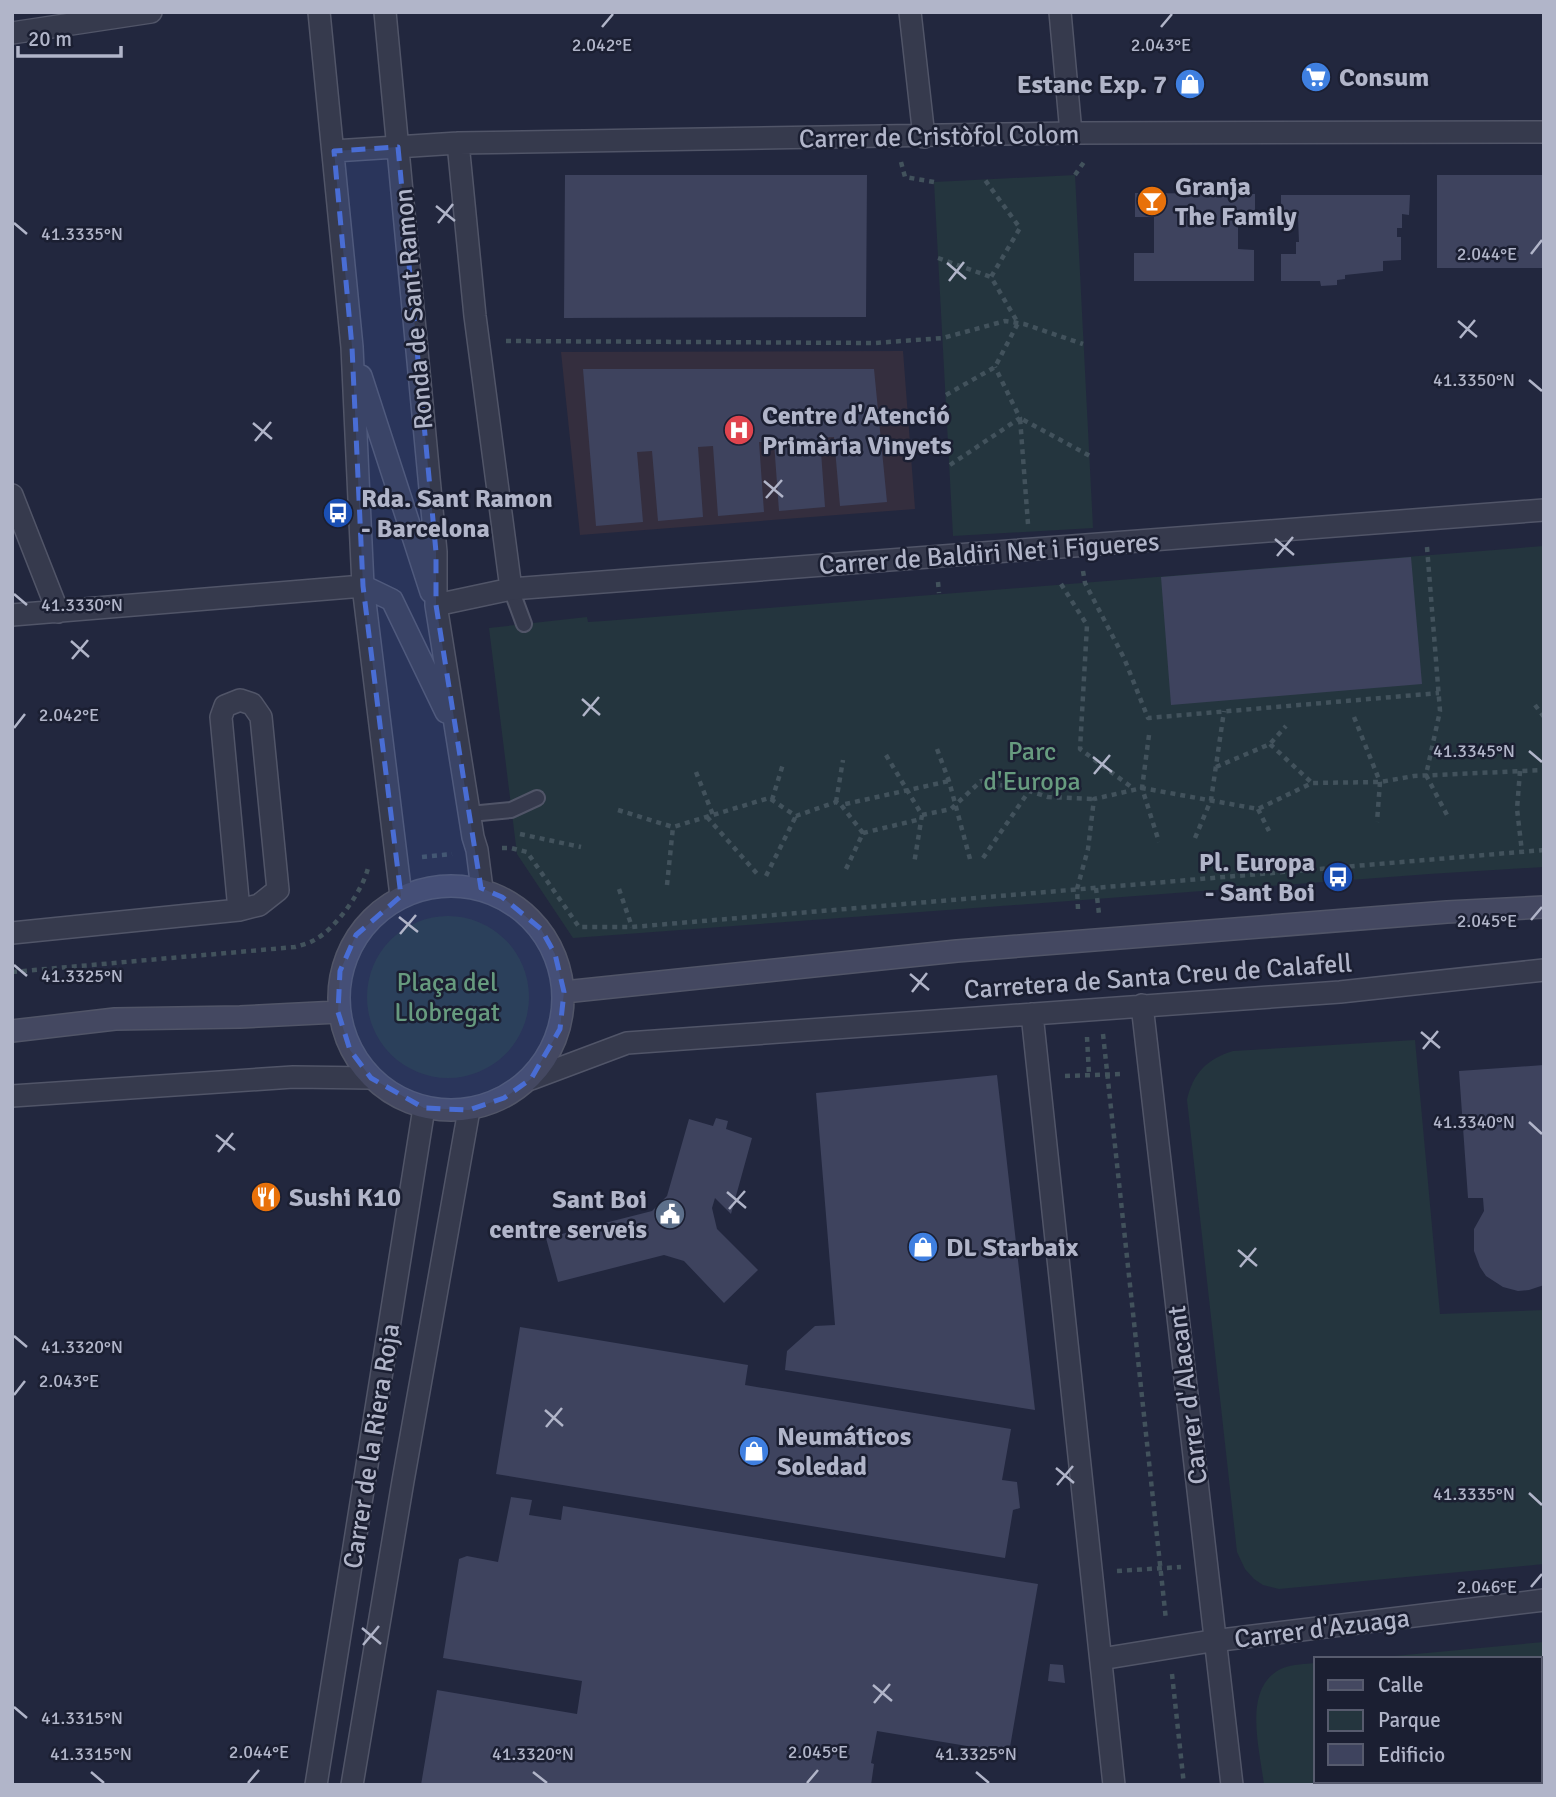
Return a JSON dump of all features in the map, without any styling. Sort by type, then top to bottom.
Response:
[{"type":"street","points":[[12,33],[151,12]]},
{"type":"street","name":"Ronda de Sant Ramon","points":[[319,12],[352,348],[363,586],[401,896]]},
{"type":"street","name":"Ronda de Sant Ramon","points":[[385,12],[436,552],[436,605],[477,850],[481,889]]},
{"type":"street","points":[[910,12],[924,137]]},
{"type":"street","points":[[1060,12],[1071,134]]},
{"type":"street","name":"Carrer de Cristòfol Colom","points":[[334,151],[458,143],[1071,134],[1544,132]]},
{"type":"street","points":[[458,143],[478,341],[511,589]]},
{"type":"street","name":"Ronda de Sant Ramon","points":[[352,348],[417,555],[436,605]]},
{"type":"street","points":[[12,495],[58,612]]},
{"type":"street","name":"Carrer de Baldiri Net i Figueres","points":[[436,605],[511,589],[1544,510]]},
{"type":"street","points":[[12,615],[363,586],[393,600],[457,735]]},
{"type":"street","points":[[12,933],[239,909],[259,905],[278,890],[261,718],[252,704],[240,700],[225,706],[221,717],[239,909]]},
{"type":"street","points":[[444,885],[481,889],[502,897],[541,929],[555,954],[564,992],[560,1029],[553,1048],[531,1079],[504,1098],[469,1110],[424,1108],[397,1098],[371,1078],[350,1050],[338,1012],[340,971],[356,935],[388,903],[401,896],[444,885]]},
{"type":"street","name":"Carretera de Santa Creu de Calafell","points":[[564,992],[957,951],[1538,906]]},
{"type":"street","name":"Carretera de Santa Creu de Calafell","points":[[531,1079],[627,1043],[1340,992],[1544,970]]},
{"type":"street","name":"Carrer d'Alacant","points":[[1142,1005],[1231,1785]]},
{"type":"street","points":[[12,1031],[115,1019],[338,1012]]},
{"type":"street","points":[[1032,1014],[1114,1785]]},
{"type":"street","points":[[12,1096],[293,1077],[371,1078]]},
{"type":"street","name":"Carrer de la Riera Roja","points":[[316,1785],[424,1108]]},
{"type":"street","name":"Carrer de la Riera Roja","points":[[352,1785],[469,1110]]},
{"type":"street","name":"Carrer d'Azuaga","points":[[1101,1659],[1215,1641],[1544,1600]]},
{"type":"lane","points":[[511,589],[524,624]]},
{"type":"lane","points":[[470,814],[511,810],[537,798]]},
{"type":"path","points":[[985,180],[1020,228],[991,277]]},
{"type":"path","points":[[939,258],[991,277],[1018,323]]},
{"type":"path","points":[[478,341],[875,343],[943,338],[1005,321],[1083,344]]},
{"type":"path","points":[[946,394],[995,367],[1018,323]]},
{"type":"path","points":[[995,367],[1020,418],[1029,532]]},
{"type":"path","points":[[1020,418],[1090,456]]},
{"type":"path","points":[[950,465],[1020,418]]},
{"type":"path","points":[[1080,547],[1084,583],[1124,658],[1148,718],[1439,693]]},
{"type":"path","points":[[1427,556],[1440,711],[1426,775],[1447,815]]},
{"type":"path","points":[[1061,584],[1087,625],[1080,749],[1135,790]]},
{"type":"path","points":[[1535,705],[1544,717]]},
{"type":"path","points":[[1195,838],[1211,800],[1224,712]]},
{"type":"path","points":[[1354,717],[1380,782],[1377,821]]},
{"type":"path","points":[[1215,767],[1270,744],[1286,726]]},
{"type":"path","points":[[1149,735],[1142,788],[1159,842]]},
{"type":"path","points":[[1270,744],[1312,783]]},
{"type":"path","points":[[937,749],[949,780],[970,859]]},
{"type":"path","points":[[886,755],[921,817],[914,864]]},
{"type":"path","points":[[843,761],[838,804],[863,833]]},
{"type":"path","points":[[772,800],[783,764]]},
{"type":"path","points":[[846,869],[863,833],[951,810],[981,781],[1048,797],[1094,799],[1142,788],[1258,809],[1312,783],[1380,782],[1426,775],[1544,770]]},
{"type":"path","points":[[1520,771],[1517,809],[1522,852]]},
{"type":"path","points":[[696,772],[713,815]]},
{"type":"path","points":[[707,817],[763,876],[796,816],[949,780]]},
{"type":"path","points":[[983,858],[1030,791]]},
{"type":"path","points":[[618,810],[673,827],[769,798],[796,816]]},
{"type":"path","points":[[1079,909],[1077,889],[1088,849],[1094,799]]},
{"type":"path","points":[[1258,809],[1269,831]]},
{"type":"path","points":[[667,885],[673,827]]},
{"type":"path","points":[[514,832],[581,847]]},
{"type":"path","points":[[619,889],[632,927],[1544,850]]},
{"type":"path","points":[[12,972],[295,947],[317,939],[338,918],[360,891],[368,862]]},
{"type":"path","points":[[1096,888],[1098,905]]},
{"type":"path","points":[[1102,1028],[1184,1785]]},
{"type":"path","points":[[1087,1035],[1089,1075]]},
{"type":"path","points":[[1053,1076],[1127,1073]]},
{"type":"path","points":[[1092,1573],[1207,1566]]},
{"type":"highlighted area","points":[[398,147],[436,552],[436,605],[481,888],[502,897],[541,929],[555,954],[564,992],[560,1029],[531,1079],[504,1098],[469,1110],[424,1108],[371,1078],[350,1050],[338,1012],[340,971],[356,935],[401,896],[363,586],[352,347],[334,151]]},
{"type":"shaded area","name":"Centre d'Atenció Primària Vinyets","points":[[903,351],[915,509],[580,535],[561,352]]},
{"type":"green space","points":[[1075,175],[1093,528],[953,536],[934,182]]},
{"type":"green space","name":"Parc d'Europa","points":[[1544,546],[1544,867],[573,938],[517,854],[489,628],[587,617],[588,622],[604,621]]},
{"type":"green space","name":"Plaça del Llobregat","points":[[448,916],[479,922],[506,939],[523,966],[529,997],[523,1028],[506,1055],[479,1072],[448,1078],[417,1072],[390,1055],[373,1028],[367,997],[373,966],[390,939],[417,922]]},
{"type":"green space","points":[[1415,1040],[1440,1314],[1544,1310],[1544,1564],[1279,1589],[1263,1585],[1245,1569],[1237,1552],[1187,1100],[1193,1082],[1202,1068],[1233,1051]]},
{"type":"green space","points":[[1544,1642],[1544,1785],[1264,1785],[1256,1720],[1257,1703],[1262,1689],[1270,1677],[1283,1668],[1314,1663],[1314,1783],[1542,1783],[1542,1657],[1383,1657]]},
{"type":"building","points":[[565,175],[867,175],[866,317],[564,318]]},
{"type":"building","points":[[1437,175],[1544,175],[1544,268],[1437,268]]},
{"type":"building","points":[[1135,193],[1255,194],[1255,221],[1238,221],[1238,249],[1254,250],[1254,281],[1134,281],[1134,253],[1154,253],[1154,217],[1135,217]]},
{"type":"building","points":[[1281,195],[1410,195],[1409,215],[1402,214],[1402,228],[1397,228],[1397,237],[1401,237],[1401,260],[1383,261],[1383,271],[1345,275],[1345,279],[1337,280],[1337,285],[1321,286],[1320,281],[1281,281],[1281,254],[1296,254],[1296,242],[1299,242],[1298,218],[1281,218]]},
{"type":"building","name":"Centre d'Atenció Primària Vinyets","points":[[583,369],[874,369],[887,502],[840,506],[834,437],[820,438],[825,507],[779,511],[774,442],[759,442],[764,512],[718,516],[713,446],[698,447],[703,517],[658,521],[652,451],[637,452],[643,522],[596,526]]},
{"type":"building","points":[[1411,557],[1422,684],[1171,705],[1161,577]]},
{"type":"building","points":[[1544,1065],[1544,1285],[1518,1291],[1503,1287],[1486,1276],[1474,1251],[1474,1229],[1484,1211],[1483,1198],[1468,1198],[1459,1071]]},
{"type":"building","name":"DL Starbaix","points":[[997,1075],[1035,1410],[785,1370],[787,1351],[815,1326],[835,1325],[816,1093]]},
{"type":"building","points":[[716,1118],[728,1121],[726,1129],[752,1138],[731,1214],[715,1198],[712,1208],[717,1229],[758,1270],[724,1303],[684,1261],[664,1255],[558,1282],[546,1238],[652,1211],[667,1196],[689,1119],[713,1126]]},
{"type":"building","name":"Neumáticos Soledad","points":[[520,1327],[748,1365],[745,1385],[1011,1429],[1002,1480],[1017,1482],[1020,1508],[1013,1510],[1005,1558],[496,1474]]},
{"type":"building","points":[[511,1497],[532,1500],[529,1515],[561,1520],[563,1506],[1038,1584],[1009,1753],[877,1731],[871,1763],[874,1764],[871,1785],[421,1785],[437,1690],[577,1714],[582,1681],[443,1658],[459,1559],[467,1556],[498,1562]]},
{"type":"building","points":[[1050,1664],[1063,1665],[1065,1683],[1048,1681]]},
{"type":"place","name":"Consum","points":[[1316,77]]},
{"type":"place","name":"Estanc Exp. 7","points":[[1190,84]]},
{"type":"place","name":"Granja The Family","points":[[1152,201]]},
{"type":"place","name":"Centre d'Atenció Primària Vinyets","points":[[739,430]]},
{"type":"place","name":"Rda. Sant Ramon - Barcelona","points":[[338,513]]},
{"type":"place","name":"Pl. Europa - Sant Boi","points":[[1338,877]]},
{"type":"place","name":"Sushi K10","points":[[266,1197]]},
{"type":"place","name":"Sant Boi centre serveis","points":[[670,1214]]},
{"type":"place","name":"DL Starbaix","points":[[923,1247]]},
{"type":"place","name":"Neumáticos Soledad","points":[[754,1451]]}]
